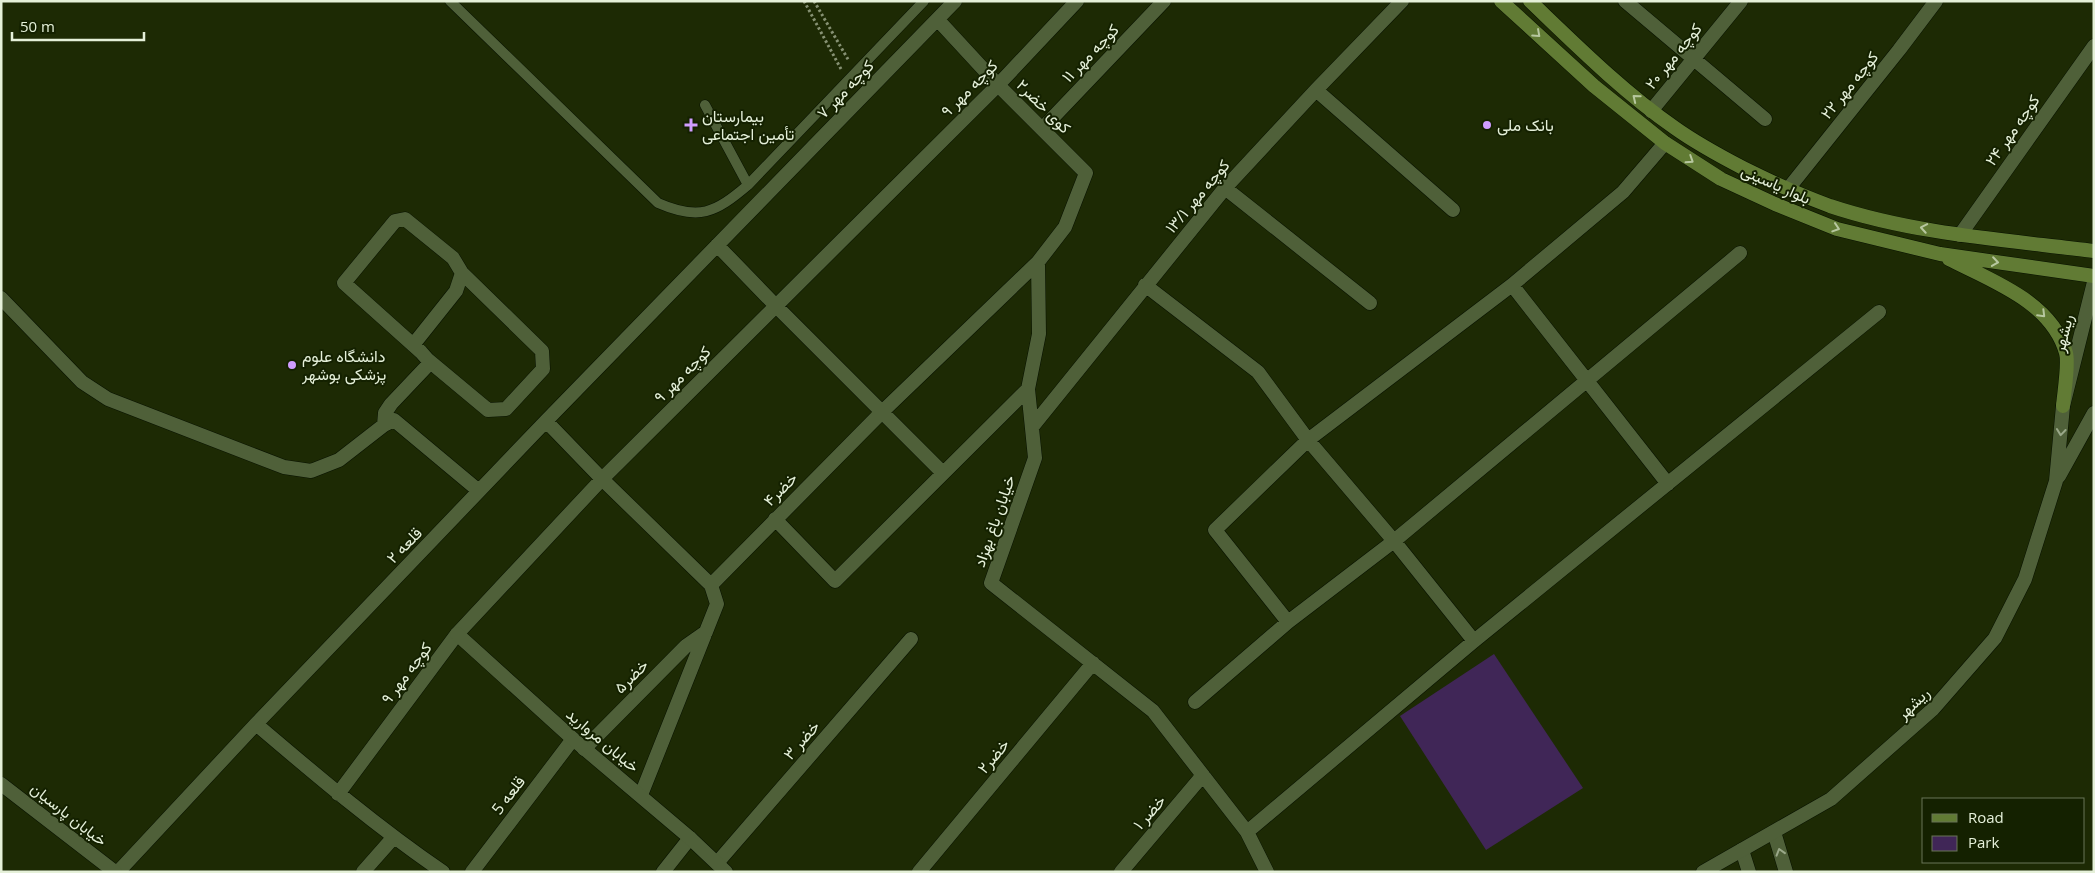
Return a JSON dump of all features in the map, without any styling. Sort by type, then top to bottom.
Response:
[{"type":"main road","name":"بلوار یاسینی","points":[[1501,1],[1594,86],[1665,143],[1721,179],[1775,204],[1837,229],[1940,254],[2094,276]]},
{"type":"main road","name":"بلوار یاسینی","points":[[1530,1],[1605,73],[1676,129],[1709,149],[1788,188],[1830,206],[1871,217],[1960,235],[2094,251]]},
{"type":"main road","points":[[1940,254],[2019,296],[2040,310],[2056,329],[2066,354],[2064,406]]},
{"type":"street","name":"کوچه مهر ۷","points":[[717,244],[955,1]]},
{"type":"street","name":"کوچه مهر ۹","points":[[338,794],[457,634],[602,479],[998,85],[1077,1]]},
{"type":"street","name":"کوچه مهر ۱۱","points":[[1042,129],[1164,1]]},
{"type":"street","name":"کوچه مهر ۱۳/۱","points":[[1032,427],[1225,188],[1402,1]]},
{"type":"street","points":[[1625,1],[1765,119]]},
{"type":"street","name":"کوچه مهر ۲۰","points":[[1652,111],[1742,1]]},
{"type":"street","name":"کوچه مهر ۲۲","points":[[1788,188],[1936,1]]},
{"type":"street","name":"کوی خضر۲","points":[[938,20],[998,85],[1086,173],[1065,227],[1038,262]]},
{"type":"street","name":"کوچه مهر ۲۴","points":[[1960,235],[2094,46]]},
{"type":"street","points":[[1316,90],[1453,210]]},
{"type":"street","points":[[1288,622],[1215,530],[1308,440],[1512,285],[1623,192],[1665,143]]},
{"type":"street","points":[[1225,188],[1370,303]]},
{"type":"street","points":[[405,219],[453,258],[462,273],[542,351],[543,370],[506,409],[488,410],[428,360],[413,344],[344,283],[395,221],[405,219]]},
{"type":"street","points":[[717,244],[775,305],[942,472]]},
{"type":"street","name":"قلعه ۲","points":[[117,872],[256,724],[717,244]]},
{"type":"street","points":[[1195,702],[1288,622],[1394,541],[1740,252]]},
{"type":"street","name":"خیابان باغ بهزاد","points":[[1038,262],[1039,334],[1028,389],[1035,458],[991,583],[1153,711],[1248,832],[1267,872]]},
{"type":"street","name":"خضر۴","points":[[711,584],[882,412],[1038,262]]},
{"type":"street","points":[[413,344],[456,291],[462,273]]},
{"type":"street","name":"ریشهر","points":[[1703,872],[1831,799],[1933,709],[1995,638],[2025,579],[2056,481],[2064,406],[2094,282]]},
{"type":"street","points":[[1145,285],[1258,372],[1308,440],[1394,541],[1474,641]]},
{"type":"street","points":[[1512,285],[1668,484]]},
{"type":"street","points":[[1,298],[82,382],[108,400],[284,467],[311,471],[339,460],[384,425],[394,420],[479,491]]},
{"type":"street","points":[[1248,832],[1474,641],[1880,312]]},
{"type":"street","points":[[384,425],[385,413],[427,366],[428,360]]},
{"type":"street","points":[[775,519],[835,581],[942,472],[1028,389]]},
{"type":"street","name":"ریشهر","points":[[2056,481],[2094,413]]},
{"type":"street","points":[[546,421],[602,479],[711,584],[717,604],[641,795]]},
{"type":"street","name":"خضر۵","points":[[584,749],[686,646],[706,632]]},
{"type":"street","name":"خیابان مروارید","points":[[457,634],[584,749],[641,795],[721,867]]},
{"type":"street","name":"خضر ۳","points":[[721,867],[911,639]]},
{"type":"street","name":"خضر۲","points":[[918,872],[1094,663]]},
{"type":"street","points":[[256,724],[393,838],[443,872]]},
{"type":"street","name":"قلعه 5","points":[[472,872],[573,739]]},
{"type":"street","name":"خضر ۱","points":[[1121,872],[1204,775]]},
{"type":"street","name":"خیابان پارسیان","points":[[1,784],[117,872]]},
{"type":"street","points":[[1774,832],[1786,872]]},
{"type":"street","points":[[363,872],[393,838]]},
{"type":"street","points":[[663,872],[690,838]]},
{"type":"street","points":[[1742,850],[1749,872]]},
{"type":"lane","points":[[450,1],[658,203],[675,210],[693,213],[713,210],[728,202],[748,185],[924,1]]},
{"type":"lane","points":[[705,104],[748,185]]},
{"type":"path","points":[[804,1],[848,81]]},
{"type":"path","points":[[814,1],[856,73]]},
{"type":"green space","points":[[1494,654],[1583,788],[1486,850],[1400,716]]},
{"type":"place","name":"بیمارستان تأمین اجتماعی","points":[[691,125]]},
{"type":"place","name":"بانک ملی","points":[[1487,125]]},
{"type":"place","name":"دانشگاه علوم پزشکی بوشهر","points":[[292,365]]}]
